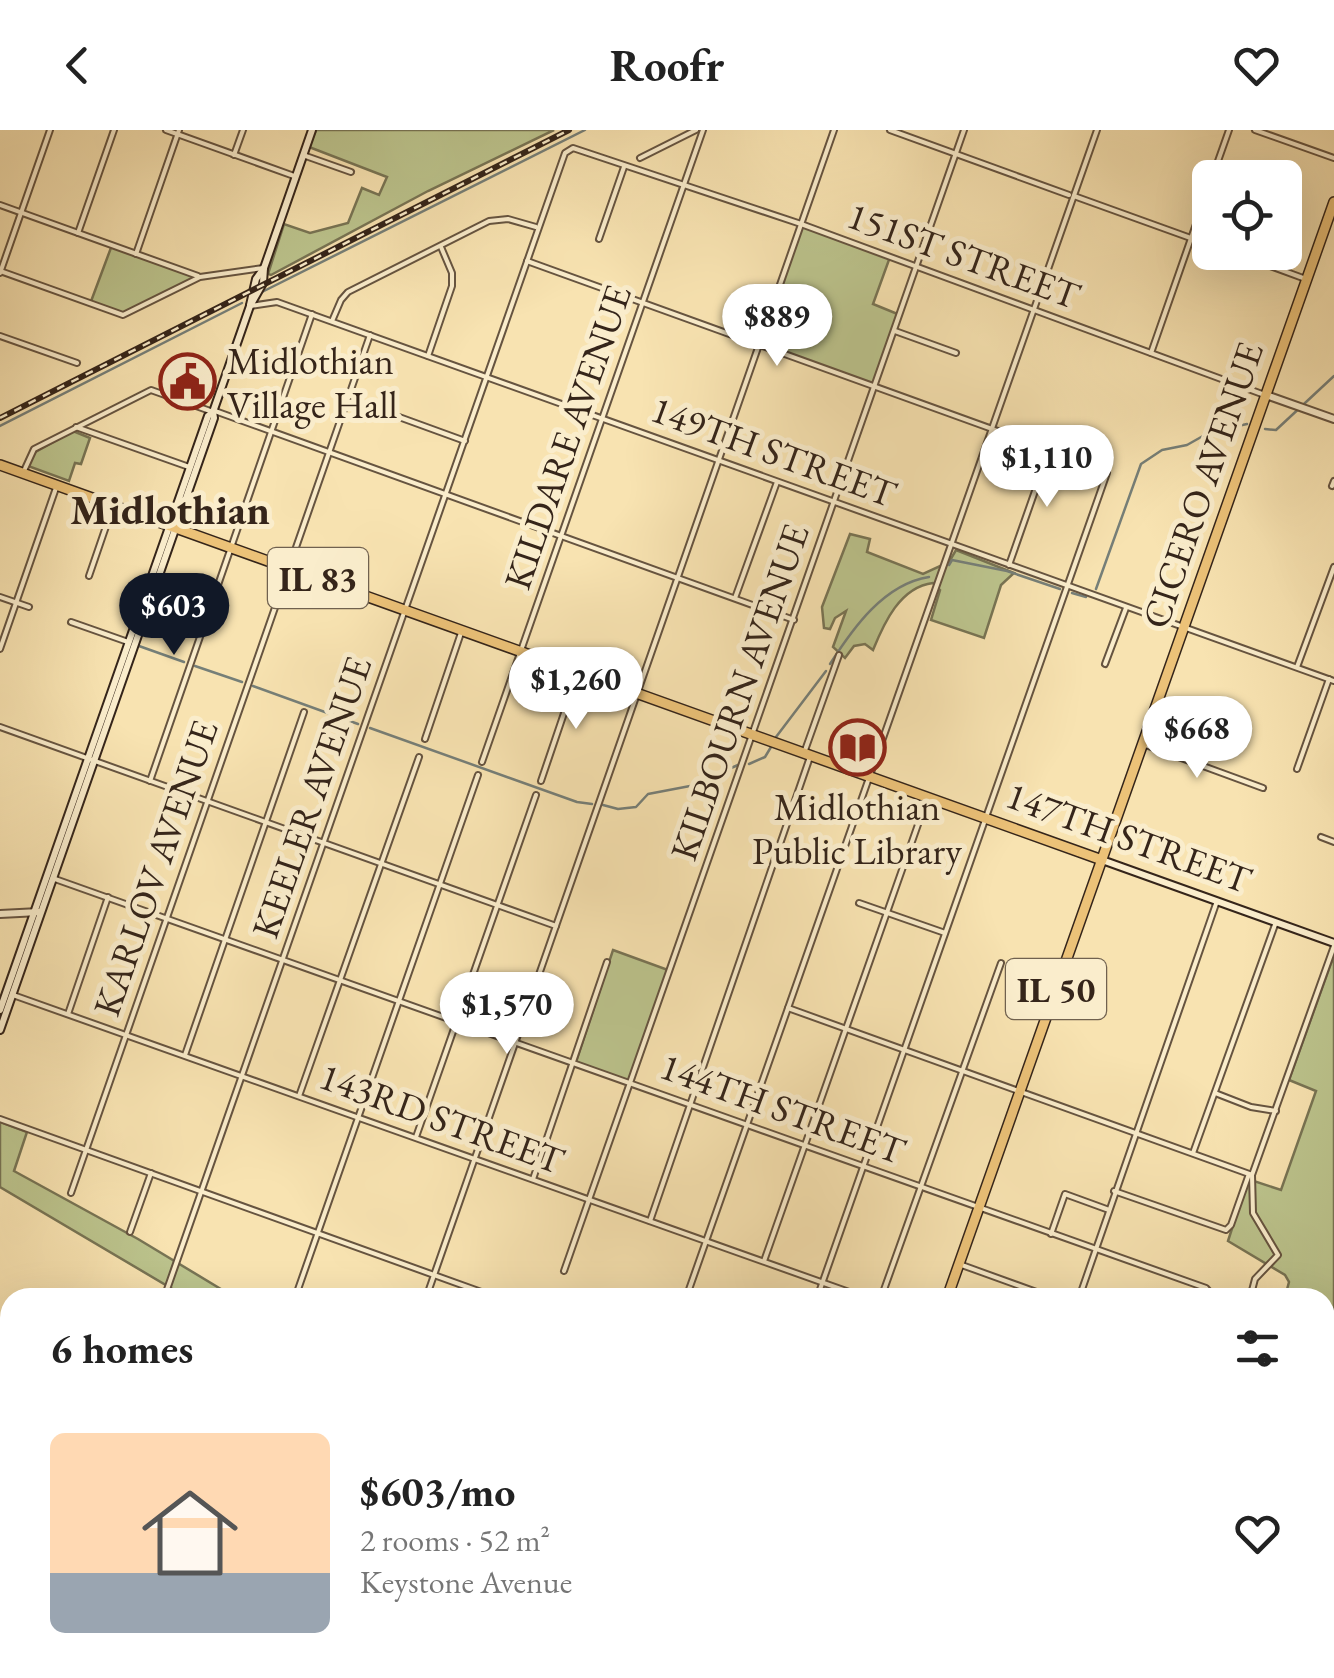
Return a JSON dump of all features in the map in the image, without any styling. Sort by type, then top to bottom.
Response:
[{"type":"main road","points":[[0,1010],[214,418],[256,279],[264,268],[312,130]]},
{"type":"main road","name":"CICERO AVENUE","points":[[951,1288],[1334,202]]},
{"type":"main road","name":"151ST STREET","points":[[1266,395],[1334,420]]},
{"type":"main road","points":[[172,526],[208,416],[214,411]]},
{"type":"main road","name":"147TH STREET","points":[[0,465],[1334,944]]},
{"type":"main road","points":[[0,914],[38,912]]},
{"type":"main road","points":[[0,1030],[6,992]]},
{"type":"street","points":[[50,130],[0,272],[123,315],[200,277],[264,268]]},
{"type":"street","points":[[78,233],[114,130]]},
{"type":"street","points":[[166,130],[296,177]]},
{"type":"street","points":[[234,154],[243,130]]},
{"type":"street","points":[[640,158],[700,130]]},
{"type":"street","name":"KILDARE AVENUE","points":[[482,762],[700,130]]},
{"type":"street","points":[[429,1288],[834,130]]},
{"type":"street","points":[[890,130],[1191,238]]},
{"type":"street","name":"KILBOURN AVENUE","points":[[564,1270],[964,130]]},
{"type":"street","points":[[690,1288],[1097,130]]},
{"type":"street","points":[[1218,160],[1229,130]]},
{"type":"street","points":[[1255,130],[1334,158]]},
{"type":"street","points":[[136,254],[178,132]]},
{"type":"street","name":"151ST STREET","points":[[573,148],[801,224],[1266,395]]},
{"type":"street","name":"KEELER AVENUE","points":[[167,1288],[564,153],[573,148]]},
{"type":"street","points":[[303,156],[351,172]]},
{"type":"street","points":[[599,238],[624,166]]},
{"type":"street","points":[[0,205],[200,277]]},
{"type":"street","points":[[332,321],[348,292],[440,245],[498,219],[538,228]]},
{"type":"street","points":[[1151,353],[1192,235]]},
{"type":"street","points":[[428,356],[452,286],[452,272],[440,245]]},
{"type":"street","points":[[526,261],[1048,451],[1010,565]]},
{"type":"street","points":[[1282,270],[1307,279]]},
{"type":"street","name":"149TH STREET","points":[[250,306],[278,302],[1332,680]]},
{"type":"street","points":[[150,780],[312,314]]},
{"type":"street","points":[[895,330],[956,353]]},
{"type":"street","name":"KARLOV AVENUE","points":[[70,1193],[370,335]]},
{"type":"street","points":[[0,336],[76,363]]},
{"type":"street","points":[[22,473],[34,449],[151,390],[794,620]]},
{"type":"street","points":[[400,416],[464,441]]},
{"type":"street","points":[[76,427],[190,467]]},
{"type":"street","points":[[820,1288],[1107,474]]},
{"type":"street","points":[[735,598],[776,482]]},
{"type":"street","points":[[0,649],[57,485]]},
{"type":"street","points":[[89,576],[114,505]]},
{"type":"street","points":[[1298,667],[1334,567]]},
{"type":"street","points":[[0,597],[28,607]]},
{"type":"street","points":[[1105,664],[1127,607]]},
{"type":"street","points":[[71,622],[131,644]]},
{"type":"street","points":[[424,739],[462,630]]},
{"type":"street","points":[[650,1220],[839,655]]},
{"type":"street","points":[[540,781],[579,672]]},
{"type":"street","points":[[1297,769],[1332,680]]},
{"type":"street","points":[[185,1055],[304,712]]},
{"type":"street","points":[[0,726],[556,926]]},
{"type":"street","points":[[1143,744],[1263,788]]},
{"type":"street","points":[[300,1096],[419,756]]},
{"type":"street","points":[[298,1288],[478,775]]},
{"type":"street","points":[[416,1138],[536,796]]},
{"type":"street","points":[[764,1261],[928,797]]},
{"type":"street","points":[[1320,837],[1334,842]]},
{"type":"street","name":"144TH STREET","points":[[50,877],[1206,1288]]},
{"type":"street","points":[[68,1014],[108,897]]},
{"type":"street","points":[[1082,1288],[1217,901]]},
{"type":"street","points":[[859,903],[945,933]]},
{"type":"street","points":[[1193,1154],[1276,922]]},
{"type":"street","points":[[1114,1191],[1226,1230],[1231,1225],[1276,1111],[1334,944]]},
{"type":"street","points":[[532,1179],[607,962]]},
{"type":"street","points":[[885,1288],[1001,963]]},
{"type":"street","name":"143RD STREET","points":[[6,992],[838,1288]]},
{"type":"street","points":[[788,1008],[1250,1175]]},
{"type":"street","points":[[1215,1094],[1251,1108],[1276,1111]]},
{"type":"street","points":[[0,1120],[471,1288]]},
{"type":"street","points":[[130,1232],[151,1173]]},
{"type":"street","points":[[1250,1175],[1254,1213],[1278,1255],[1255,1280],[1253,1288]]},
{"type":"street","points":[[1051,1234],[1065,1194],[1108,1210]]},
{"type":"street","points":[[959,1264],[1026,1288]]},
{"type":"green space","points":[[316,130],[554,130],[428,191],[271,275],[268,274],[284,224],[310,233],[348,223],[362,188],[379,195],[387,177],[309,147]]},
{"type":"green space","points":[[801,224],[890,257],[873,304],[900,315],[875,387],[759,344]]},
{"type":"green space","points":[[112,245],[200,277],[123,315],[90,304]]},
{"type":"green space","points":[[73,431],[90,438],[81,464],[75,463],[69,481],[28,466],[32,454]]},
{"type":"green space","points":[[850,534],[870,539],[867,552],[923,574],[949,562],[956,550],[1014,573],[1001,585],[984,638],[931,620],[940,590],[933,583],[902,599],[873,650],[865,644],[854,646],[845,658],[833,647],[846,611],[835,618],[830,629],[824,628],[822,607]]},
{"type":"green space","points":[[613,950],[668,970],[629,1081],[576,1062]]},
{"type":"green space","points":[[1334,955],[1334,1288],[1287,1288],[1285,1275],[1228,1241],[1248,1179],[1281,1190],[1316,1091],[1289,1080]]},
{"type":"green space","points":[[0,1122],[27,1132],[14,1171],[219,1288],[171,1288],[0,1187]]},
{"type":"waterway","points":[[262,292],[585,130]]},
{"type":"waterway","points":[[0,426],[242,303]]},
{"type":"waterway","points":[[1265,429],[1276,430],[1334,376]]},
{"type":"waterway","points":[[1096,589],[1141,464],[1162,450],[1187,445],[1210,432],[1247,424]]},
{"type":"waterway","points":[[949,565],[952,560],[1007,571],[1060,589]]},
{"type":"waterway","points":[[830,664],[860,622],[884,598],[898,588],[929,577]]},
{"type":"waterway","points":[[1072,593],[1086,597]]},
{"type":"waterway","points":[[139,646],[184,662]]},
{"type":"waterway","points":[[195,666],[242,682]]},
{"type":"waterway","points":[[776,737],[826,671]]},
{"type":"waterway","points":[[253,686],[358,724]]},
{"type":"waterway","points":[[370,728],[592,804]]},
{"type":"waterway","points":[[749,764],[765,757],[771,747]]},
{"type":"waterway","points":[[603,805],[618,809],[636,807],[648,794],[690,786],[738,765]]},
{"type":"railway","points":[[0,418],[569,130]]},
{"type":"place","name":"Midlothian Village Hall","points":[[188,382]]},
{"type":"place","name":"Midlothian Public Library","points":[[857,748]]},
{"type":"district","name":"Midlothian","points":[[170,509]]}]
